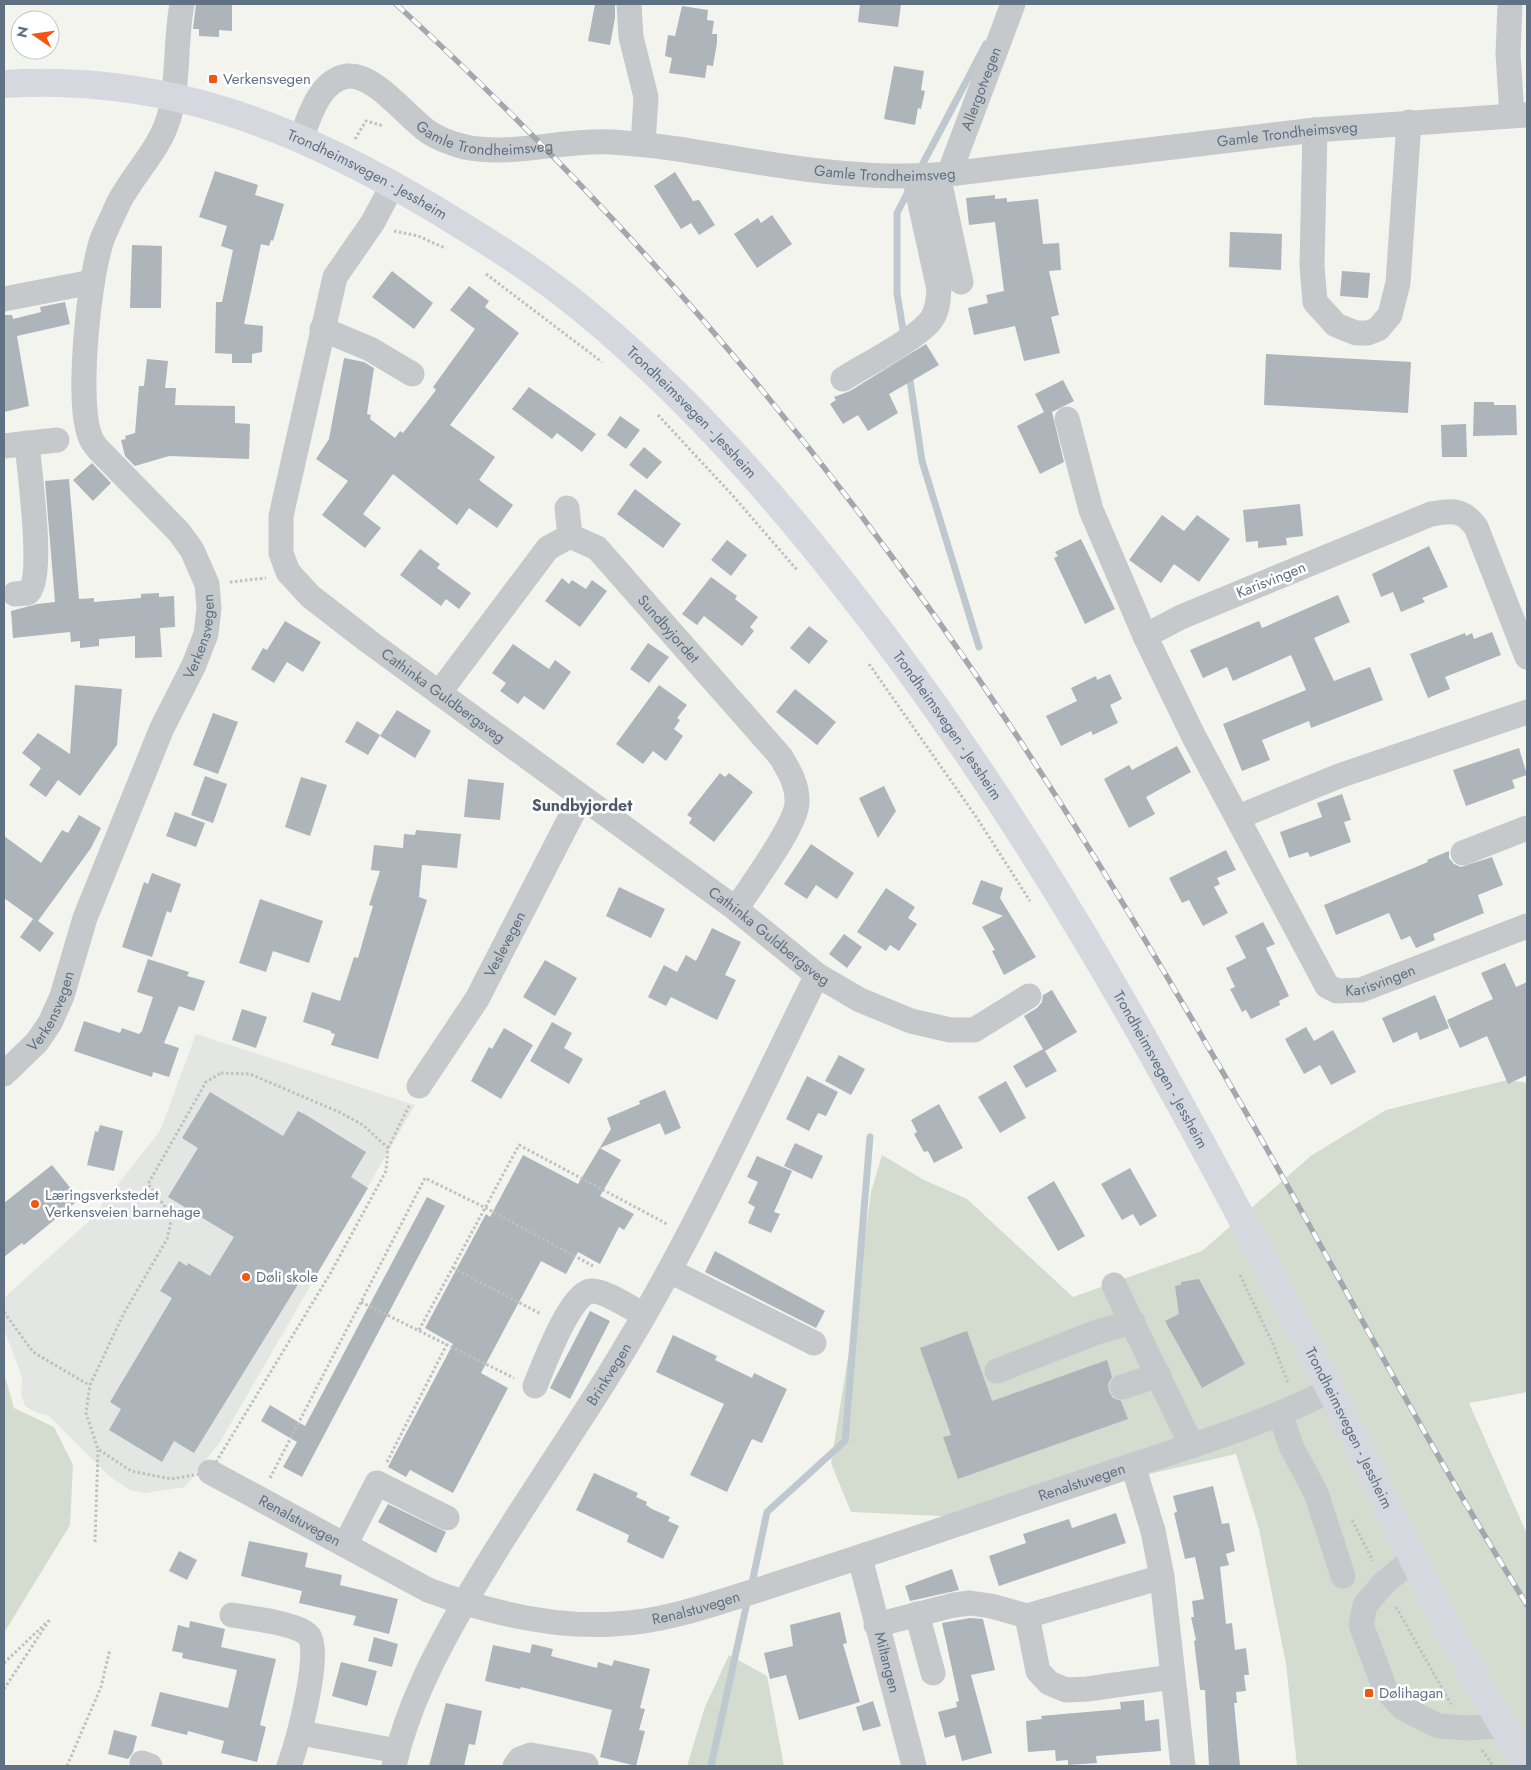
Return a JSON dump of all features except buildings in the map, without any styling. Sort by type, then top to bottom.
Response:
[{"type":"main road","name":"Trondheimsvegen - Jessheim","points":[[4,84],[46,82],[96,85],[174,96],[258,120],[356,163],[487,241],[579,306],[661,379],[735,453],[822,556],[906,662],[1020,830],[1123,1000],[1231,1196],[1331,1390],[1414,1558],[1502,1726],[1527,1764]]},
{"type":"street","name":"Verkensvegen","points":[[8,1062],[37,1042],[50,1023],[62,996],[85,918],[162,728],[197,657],[206,634],[209,608],[207,584],[192,550],[179,532],[109,462],[90,437],[85,416],[85,372],[92,282],[103,238],[120,200],[162,136],[174,96],[182,4]]},
{"type":"street","points":[[629,4],[631,37],[646,97],[643,144]]},
{"type":"street","name":"Allergotvegen","points":[[934,175],[1013,4]]},
{"type":"street","points":[[1510,4],[1508,54],[1520,115]]},
{"type":"street","name":"Gamle Trondheimsveg","points":[[301,139],[312,110],[323,93],[338,79],[349,76],[373,84],[441,140],[479,150],[506,150],[609,141],[643,144],[779,166],[934,175],[1315,130],[1520,115]]},
{"type":"street","points":[[1315,130],[1312,266],[1315,302],[1336,325],[1356,333],[1368,333],[1378,329],[1390,315],[1398,283],[1409,122]]},
{"type":"street","points":[[934,175],[961,282]]},
{"type":"street","points":[[843,379],[921,330],[932,319],[938,306],[939,289],[934,175]]},
{"type":"street","name":"Cathinka Guldbergsveg","points":[[393,184],[373,222],[335,277],[322,329],[302,431],[281,516],[281,553],[288,572],[310,596],[439,693],[736,909],[817,975],[860,1000],[911,1021],[950,1030],[974,1030],[1029,996]]},
{"type":"street","points":[[4,299],[92,282]]},
{"type":"street","points":[[322,329],[370,349],[412,374]]},
{"type":"street","points":[[1067,419],[1091,510],[1145,636]]},
{"type":"street","points":[[16,594],[28,593],[35,580],[35,536],[15,445],[57,440]]},
{"type":"street","points":[[439,693],[548,548],[570,536],[567,508]]},
{"type":"street","name":"Karisvingen","points":[[1525,642],[1476,527],[1469,517],[1453,512],[1431,514],[1181,617],[1145,636],[1193,735],[1238,817],[1321,978],[1327,986],[1337,991],[1361,990],[1527,926]]},
{"type":"street","name":"Sundbyjordet","points":[[570,536],[597,548],[781,756],[795,781],[797,804],[790,824],[736,909]]},
{"type":"street","points":[[1238,817],[1339,776],[1527,712]]},
{"type":"street","name":"Veslevegen","points":[[419,1086],[477,999],[581,797]]},
{"type":"street","points":[[1464,853],[1527,828]]},
{"type":"street","name":"Brinkvegen","points":[[396,1759],[416,1694],[438,1647],[483,1568],[608,1376],[670,1271],[817,975]]},
{"type":"street","points":[[670,1271],[814,1344]]},
{"type":"street","points":[[1114,1285],[1192,1446]]},
{"type":"street","points":[[534,1386],[562,1325],[581,1296],[591,1291],[604,1294],[644,1315]]},
{"type":"street","points":[[997,1371],[1097,1332],[1133,1322]]},
{"type":"street","points":[[1122,1387],[1159,1375]]},
{"type":"street","name":"Renalstuvegen","points":[[210,1472],[428,1590],[464,1603],[521,1617],[575,1625],[624,1623],[653,1620],[703,1607],[860,1558],[1192,1446],[1289,1410],[1331,1390]]},
{"type":"street","points":[[1289,1410],[1291,1446],[1316,1493],[1344,1576]]},
{"type":"street","points":[[1134,1465],[1162,1577],[1182,1766]]},
{"type":"street","points":[[345,1545],[376,1483],[447,1518]]},
{"type":"street","name":"Miltangen","points":[[860,1558],[914,1766]]},
{"type":"street","points":[[1414,1558],[1384,1583],[1366,1605],[1361,1625],[1385,1689],[1403,1708],[1438,1726],[1467,1728],[1502,1726]]},
{"type":"street","points":[[876,1625],[954,1604],[970,1603],[991,1606],[1027,1616],[1162,1577]]},
{"type":"street","points":[[917,1614],[933,1673]]},
{"type":"street","points":[[232,1615],[294,1627],[308,1636],[314,1651],[301,1733],[289,1766]]},
{"type":"street","points":[[1027,1616],[1038,1671],[1049,1683],[1066,1690],[1172,1677]]},
{"type":"street","points":[[301,1733],[396,1759]]},
{"type":"street","points":[[515,1766],[520,1759],[531,1755],[586,1765]]},
{"type":"path","points":[[354,142],[366,122],[392,128]]},
{"type":"path","points":[[393,230],[418,236],[447,248]]},
{"type":"path","points":[[482,271],[604,364]]},
{"type":"path","points":[[652,409],[734,497],[803,578]]},
{"type":"path","points":[[207,584],[255,581],[288,572]]},
{"type":"path","points":[[866,660],[977,818],[1035,909]]},
{"type":"path","points":[[95,1542],[98,1449],[86,1413],[90,1385],[124,1313],[167,1239],[172,1216],[148,1184],[206,1082],[221,1073],[250,1074],[339,1112],[363,1125],[388,1148]]},
{"type":"path","points":[[98,1449],[131,1471],[172,1479],[210,1472],[330,1274],[386,1171],[388,1148],[419,1086]]},
{"type":"path","points":[[419,1330],[519,1145],[687,1235]]},
{"type":"path","points":[[260,1499],[425,1178],[486,1208],[595,1267]]},
{"type":"path","points":[[453,1268],[562,1325]]},
{"type":"path","points":[[1239,1273],[1273,1344],[1289,1410]]},
{"type":"path","points":[[362,1302],[534,1386]]},
{"type":"path","points":[[4,1312],[33,1352],[90,1385]]},
{"type":"path","points":[[376,1483],[446,1344]]},
{"type":"path","points":[[1348,1512],[1416,1643],[1467,1728],[1493,1766]]},
{"type":"path","points":[[4,1663],[50,1619],[4,1689]]},
{"type":"path","points":[[66,1766],[101,1687],[110,1648]]},
{"type":"shaded area","points":[[196,1034],[415,1105],[220,1442],[185,1487],[145,1493],[130,1490],[109,1476],[49,1416],[35,1412],[25,1406],[21,1394],[22,1377],[4,1329],[4,1298],[88,1222],[160,1131]]},
{"type":"shaded area","points":[[1507,1080],[1527,1083],[1527,1392],[1469,1403],[1527,1534],[1527,1766],[1297,1766],[1286,1664],[1259,1529],[1236,1454],[963,1517],[851,1512],[831,1463],[853,1326],[871,1192],[882,1155],[924,1180],[967,1199],[1073,1297],[1202,1251],[1312,1155],[1386,1110]]},
{"type":"shaded area","points":[[4,1373],[14,1408],[54,1427],[73,1465],[70,1525],[4,1633]]},
{"type":"shaded area","points":[[729,1655],[767,1676],[784,1766],[687,1766],[705,1707]]},
{"type":"waterway","points":[[920,169],[986,44]]},
{"type":"waterway","points":[[904,336],[897,293],[897,213],[910,188]]},
{"type":"waterway","points":[[909,374],[922,461],[979,647]]},
{"type":"waterway","points":[[751,1588],[767,1512],[845,1441],[870,1137]]},
{"type":"waterway","points":[[711,1766],[748,1598]]},
{"type":"railway","points":[[396,4],[486,89],[573,177],[657,268],[738,361],[816,457],[891,556],[963,656],[1064,808],[1155,957],[1272,1158],[1428,1439],[1527,1605]]},
{"type":"place","name":"Verkensvegen","points":[[213,79]]},
{"type":"place","name":"Læringsverkstedet Verkensveien barnehage","points":[[35,1204]]},
{"type":"place","name":"Døli skole","points":[[246,1277]]},
{"type":"place","name":"Dølihagan","points":[[1369,1693]]},
{"type":"district","name":"Sundbyjordet","points":[[582,805]]}]
